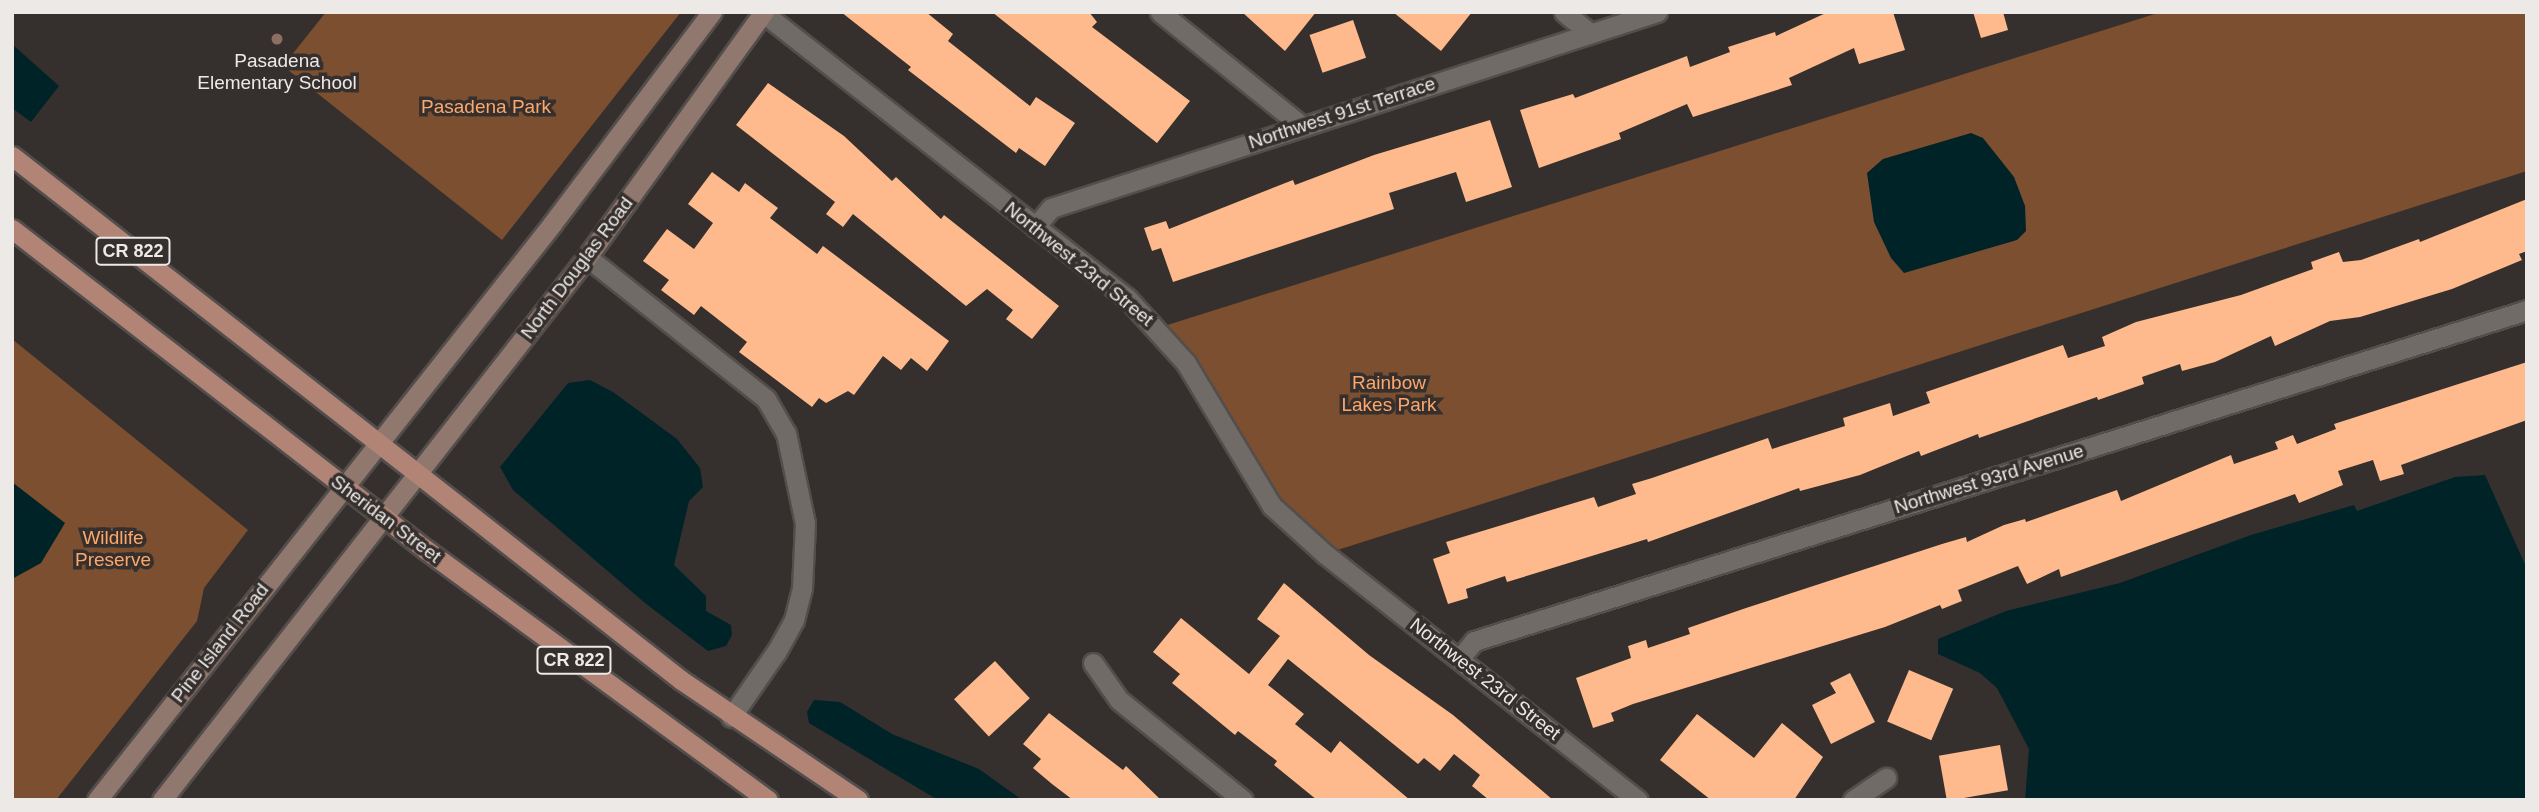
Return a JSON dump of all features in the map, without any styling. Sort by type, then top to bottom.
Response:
[{"type":"main road","points":[[341,485],[552,224],[712,12]]},
{"type":"main road","name":"North Douglas Road","points":[[381,516],[587,257],[763,13]]},
{"type":"main road","name":"CR 822","points":[[12,156],[416,474],[731,717],[858,800]]},
{"type":"main road","name":"Sheridan Street","points":[[12,229],[381,516],[768,800]]},
{"type":"main road","name":"Pine Island Road","points":[[97,800],[341,485]]},
{"type":"main road","points":[[162,800],[381,516]]},
{"type":"street","points":[[1160,12],[1302,126]]},
{"type":"street","points":[[1564,12],[1590,33]]},
{"type":"street","name":"Northwest 91st Terrace","points":[[1035,226],[1051,208],[1657,12]]},
{"type":"street","name":"Northwest 23rd Street","points":[[763,13],[1035,226],[1158,328],[1186,363],[1272,506],[1325,554],[1638,800]]},
{"type":"street","points":[[587,257],[766,399],[786,433],[805,523],[802,588],[794,620],[776,652],[731,717]]},
{"type":"street","name":"Northwest 93rd Avenue","points":[[1459,659],[1474,641],[2527,310]]},
{"type":"street","points":[[1093,663],[1119,700],[1243,800]]},
{"type":"street","points":[[1853,800],[1886,778]]},
{"type":"green space","name":"Pasadena Park","points":[[326,12],[681,12],[502,240],[283,66]]},
{"type":"green space","name":"Rainbow Lakes Park","points":[[2161,12],[2527,12],[2527,171],[1325,554],[1291,525],[1158,328]]},
{"type":"green space","name":"Wildlife Preserve","points":[[12,339],[248,530],[204,588],[197,621],[56,800],[12,800]]},
{"type":"water","points":[[12,44],[59,86],[31,122],[12,108]]},
{"type":"water","points":[[1971,133],[1983,138],[2014,177],[2025,206],[2026,231],[2017,240],[1904,273],[1891,258],[1874,222],[1867,173],[1883,159]]},
{"type":"water","points":[[590,380],[613,392],[677,439],[700,468],[703,487],[689,501],[674,565],[706,596],[706,611],[731,625],[732,635],[726,646],[708,651],[645,603],[513,490],[500,467],[568,383]]},
{"type":"water","points":[[2485,475],[2527,569],[2527,800],[2025,800],[2029,749],[1997,688],[1980,673],[1938,654],[1938,639],[2006,611],[2120,583],[2251,535],[2354,505],[2357,511],[2455,477]]},
{"type":"water","points":[[12,482],[65,523],[41,563],[12,579]]},
{"type":"water","points":[[814,700],[840,702],[892,734],[979,769],[1022,800],[938,800],[809,723],[807,712]]},
{"type":"building","points":[[841,12],[926,12],[953,34],[948,41],[1030,106],[1036,97],[1075,123],[1045,166],[1019,148],[1016,153],[908,70],[911,67]]},
{"type":"building","points":[[992,12],[1089,12],[1097,22],[1092,27],[1190,101],[1157,143]]},
{"type":"building","points":[[1242,12],[1316,12],[1285,51]]},
{"type":"building","points":[[1393,12],[1472,12],[1441,51]]},
{"type":"building","points":[[1828,12],[1893,12],[1905,50],[1859,64],[1854,48],[1789,78],[1792,85],[1693,117],[1687,104],[1619,133],[1621,139],[1539,168],[1520,110],[1573,94],[1575,98],[1687,56],[1690,67],[1730,52],[1728,47],[1775,32],[1776,36]]},
{"type":"building","points":[[1973,12],[2003,12],[2008,30],[1981,38]]},
{"type":"building","points":[[1353,20],[1366,58],[1323,73],[1310,35]]},
{"type":"building","points":[[768,83],[844,136],[892,181],[896,177],[941,219],[944,215],[1059,306],[1032,339],[1006,319],[1013,310],[987,289],[966,306],[853,214],[843,227],[826,214],[835,202],[736,125]]},
{"type":"building","points":[[1490,120],[1512,187],[1466,202],[1456,172],[1389,193],[1394,209],[1173,282],[1161,248],[1152,251],[1144,228],[1166,221],[1169,229],[1293,180],[1295,185],[1374,155]]},
{"type":"building","points":[[712,172],[739,192],[745,183],[778,208],[770,218],[817,254],[823,246],[949,341],[927,371],[911,358],[901,370],[883,356],[854,395],[848,391],[826,403],[819,398],[812,407],[739,352],[747,342],[701,306],[694,315],[661,290],[669,280],[643,261],[667,229],[694,249],[713,223],[688,204]]},
{"type":"building","points":[[2527,199],[2527,251],[2519,254],[2522,260],[2452,289],[2360,317],[2330,321],[2275,346],[2271,336],[2215,362],[2182,371],[2180,364],[2142,377],[2144,384],[2098,400],[2097,397],[1979,438],[1978,434],[1921,456],[1919,451],[1860,475],[1800,491],[1799,488],[1648,542],[1647,539],[1507,582],[1505,576],[1466,589],[1468,598],[1448,604],[1433,559],[1450,553],[1446,542],[1594,497],[1598,507],[1636,494],[1632,484],[1768,438],[1772,449],[1845,426],[1843,418],[1890,403],[1893,416],[1930,403],[1926,392],[2063,345],[2068,358],[2105,346],[2102,337],[2136,322],[2241,295],[2313,269],[2311,262],[2339,252],[2343,262],[2361,260],[2419,239],[2420,242]]},
{"type":"building","points":[[2527,362],[2527,420],[2401,465],[2404,474],[2380,481],[2373,460],[2338,471],[2343,485],[2299,503],[2295,494],[2061,577],[2059,569],[2027,584],[2018,566],[1958,590],[1962,601],[1942,609],[1940,605],[1885,627],[1633,704],[1611,713],[1614,721],[1593,728],[1576,678],[1631,658],[1628,646],[1646,640],[1648,648],[1690,634],[1688,628],[1746,608],[1942,544],[1966,537],[1967,542],[2004,525],[2025,519],[2026,522],[2117,490],[2121,501],[2231,455],[2234,464],[2278,449],[2275,442],[2293,435],[2297,444],[2336,429],[2334,424]]},
{"type":"building","points":[[1284,583],[1369,655],[1453,715],[1553,800],[1489,800],[1472,786],[1480,775],[1454,754],[1440,771],[1424,758],[1418,764],[1288,659],[1268,685],[1304,714],[1295,724],[1331,753],[1340,741],[1410,800],[1317,800],[1274,765],[1277,761],[1238,731],[1235,735],[1172,683],[1180,674],[1153,652],[1181,618],[1249,674],[1280,636],[1257,619]]},
{"type":"building","points":[[995,661],[1030,698],[989,736],[954,699]]},
{"type":"building","points":[[1909,670],[1953,689],[1931,740],[1887,722]]},
{"type":"building","points":[[1850,673],[1875,722],[1831,744],[1812,705],[1836,693],[1830,683]]},
{"type":"building","points":[[1049,713],[1123,770],[1126,766],[1161,800],[1073,800],[1052,784],[1033,768],[1041,759],[1023,744]]},
{"type":"building","points":[[1697,714],[1754,758],[1782,723],[1823,757],[1794,800],[1711,800],[1660,760]]},
{"type":"building","points":[[2000,745],[2008,790],[1947,800],[1939,756]]},
{"type":"place","name":"Pasadena Elementary School","points":[[277,39]]}]
